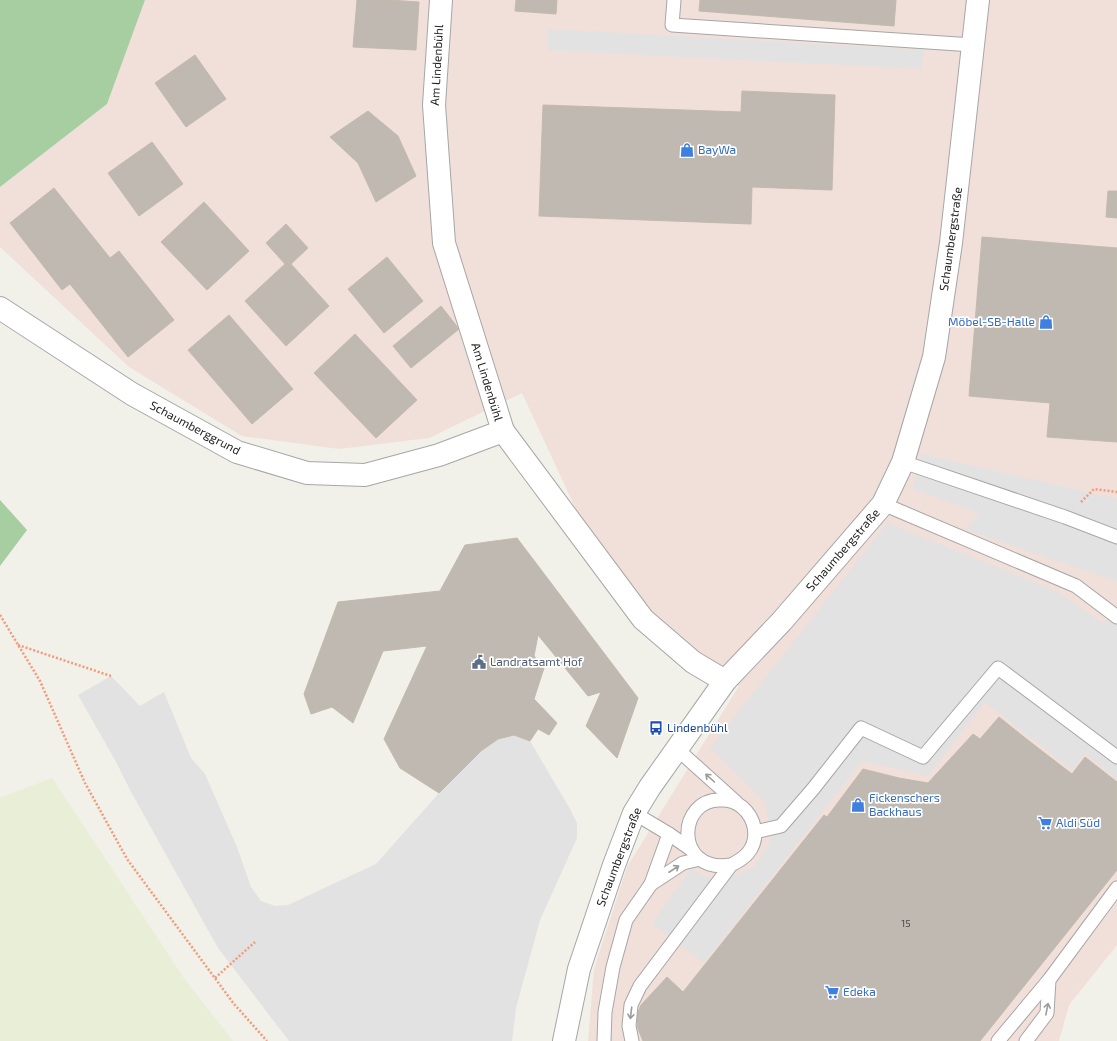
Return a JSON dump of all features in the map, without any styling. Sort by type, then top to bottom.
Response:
[{"type":"street","name":"Am Lindenbühl","points":[[441,0],[434,105],[444,243],[503,431],[643,619],[693,662],[725,681]]},
{"type":"street","name":"Schaumbergstraße","points":[[564,1041],[579,969],[614,865],[634,813],[650,787],[725,681],[782,621],[883,504],[903,462],[934,356],[951,243],[978,0]]},
{"type":"street","name":"Schaumberggrund","points":[[0,308],[132,394],[237,452],[306,473],[364,475],[440,454],[503,431]]},
{"type":"lane","points":[[674,0],[672,25],[973,44]]},
{"type":"lane","points":[[903,462],[1065,517],[1117,537]]},
{"type":"lane","points":[[883,504],[1076,586],[1117,617]]},
{"type":"lane","points":[[755,832],[781,826],[813,789],[861,728],[923,757],[998,668],[1117,757]]},
{"type":"lane","points":[[634,813],[669,834],[709,864],[720,867],[731,865],[741,860],[749,852],[754,843],[755,832],[753,821],[747,812],[677,749]]},
{"type":"lane","points":[[696,854],[688,839],[688,828],[692,817],[699,808],[708,802],[718,799],[729,800],[739,804]]},
{"type":"lane","points":[[604,1041],[605,1012],[613,967],[626,920],[650,884],[669,834]]},
{"type":"lane","points":[[650,884],[696,854]]},
{"type":"lane","points":[[632,1041],[629,1026],[632,1005],[640,986],[731,865]]},
{"type":"lane","points":[[998,1041],[1049,980],[1117,888]]},
{"type":"lane","points":[[1026,1041],[1047,1013],[1049,980]]},
{"type":"path","points":[[1065,517],[1094,489],[1117,492]]},
{"type":"path","points":[[0,615],[40,681],[85,783],[127,860],[234,1004],[267,1041]]},
{"type":"path","points":[[18,645],[111,676]]},
{"type":"path","points":[[215,978],[255,942]]},
{"type":"shaded area","points":[[145,0],[1117,0],[1117,945],[1069,1005],[1059,1041],[588,1041],[594,969],[627,867],[739,686],[653,612],[580,518],[522,393],[429,438],[339,449],[242,436],[129,367],[0,247],[0,187],[107,104]]},
{"type":"shaded area","points":[[548,29],[923,50],[922,69],[548,50]]},
{"type":"shaded area","points":[[921,454],[1117,499],[1117,581],[966,530],[979,513],[913,489]]},
{"type":"shaded area","points":[[887,523],[1058,592],[1102,623],[1117,614],[1117,780],[1085,753],[1072,770],[985,702],[928,776],[862,761],[704,963],[652,923],[691,869],[709,878],[724,880],[754,867],[770,843],[766,803],[710,748]]},
{"type":"shaded area","points":[[111,676],[140,706],[164,692],[191,758],[205,774],[237,847],[251,887],[261,901],[275,906],[288,905],[376,864],[439,793],[481,751],[498,739],[514,735],[530,741],[577,823],[577,838],[540,920],[516,1008],[512,1041],[289,1041],[218,948],[78,695]]},
{"type":"green space","points":[[0,0],[145,0],[107,104],[0,187]]},
{"type":"green space","points":[[0,500],[27,530],[0,566]]},
{"type":"green space","points":[[52,778],[185,980],[233,1041],[0,1041],[0,798]]},
{"type":"building","points":[[357,0],[419,2],[416,50],[353,47]]},
{"type":"building","points":[[516,0],[557,0],[556,14],[515,11]]},
{"type":"building","points":[[700,0],[896,0],[894,26],[699,11]]},
{"type":"building","points":[[195,55],[226,99],[186,127],[155,83]]},
{"type":"building","name":"BayWa","points":[[742,91],[835,95],[832,190],[752,187],[751,224],[539,216],[543,105],[741,112]]},
{"type":"building","points":[[368,111],[398,136],[416,176],[376,202],[358,163],[330,137]]},
{"type":"building","points":[[152,142],[183,184],[139,216],[108,173]]},
{"type":"building","points":[[54,188],[110,258],[119,251],[174,320],[128,357],[70,284],[62,290],[10,223]]},
{"type":"building","points":[[1108,191],[1117,191],[1117,218],[1106,217]]},
{"type":"building","points":[[204,202],[249,251],[207,290],[161,242]]},
{"type":"building","points":[[286,224],[308,248],[291,264],[329,306],[286,346],[245,301],[285,264],[266,243]]},
{"type":"building","name":"Möbel-SB-Halle","points":[[982,237],[1117,248],[1117,442],[1047,437],[1050,403],[969,396]]},
{"type":"building","points":[[387,257],[423,301],[384,333],[348,289]]},
{"type":"building","points":[[441,306],[459,329],[411,368],[393,346]]},
{"type":"building","points":[[229,315],[293,389],[252,424],[188,350]]},
{"type":"building","points":[[355,334],[417,400],[376,438],[314,373]]},
{"type":"building","name":"Landratsamt Hof","points":[[517,538],[638,698],[617,758],[586,726],[601,692],[588,696],[538,635],[534,656],[544,668],[534,699],[557,723],[549,735],[538,729],[530,741],[514,735],[498,739],[481,751],[439,793],[400,768],[384,739],[427,646],[383,651],[353,723],[332,707],[311,714],[304,694],[338,602],[440,591],[465,545]]},
{"type":"building","points":[[999,717],[1072,774],[1085,757],[1117,782],[1117,870],[980,1041],[643,1041],[638,1029],[637,1020],[641,1005],[667,977],[683,992],[824,815],[827,817],[863,769],[899,778],[928,783],[973,734],[980,739]]},
{"type":"place","name":"BayWa","points":[[687,150]]},
{"type":"place","name":"Möbel-SB-Halle","points":[[1046,322]]},
{"type":"place","name":"Landratsamt Hof","points":[[479,662]]},
{"type":"place","name":"Lindenbühl","points":[[656,728]]},
{"type":"place","name":"Fickenschers Backhaus","points":[[858,805]]},
{"type":"place","name":"Aldi Süd","points":[[1045,823]]},
{"type":"place","name":"Edeka","points":[[832,992]]}]
